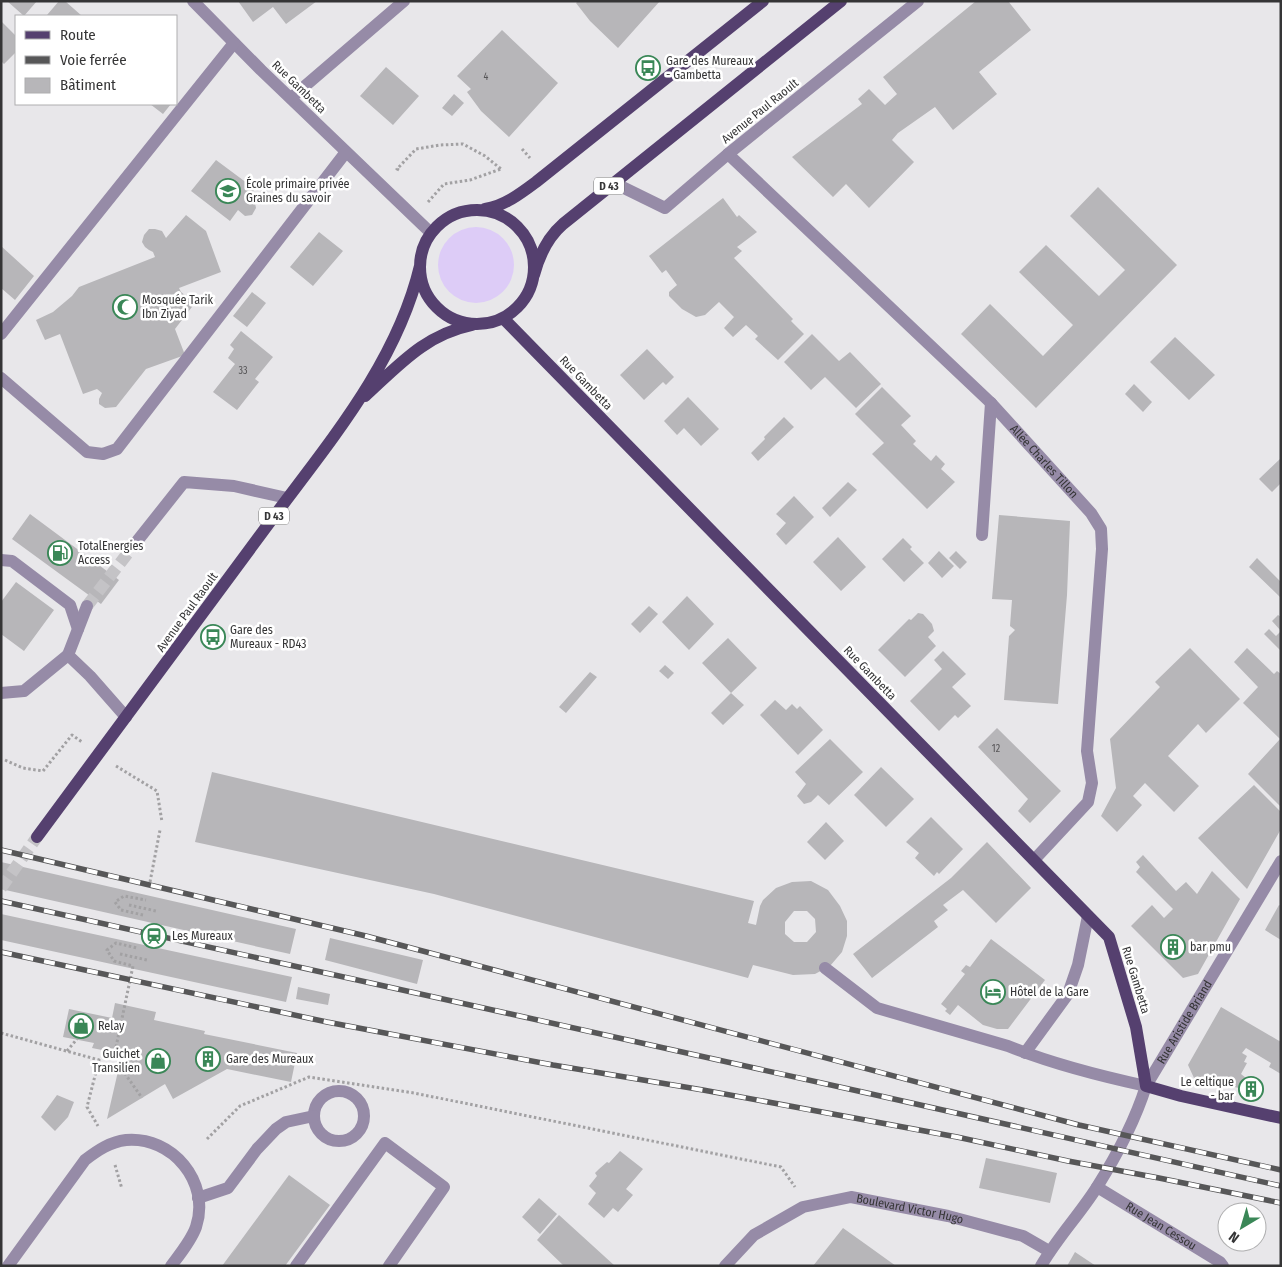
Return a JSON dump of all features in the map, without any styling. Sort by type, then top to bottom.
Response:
[{"type":"main road","points":[[482,209],[511,220],[527,237],[533,252],[534,275],[530,290],[521,304],[503,318],[481,324],[465,323],[438,308],[432,302],[422,282],[420,266],[422,250],[431,233],[439,224],[452,215],[466,210],[500,205],[536,182],[763,1]]},
{"type":"main road","name":"D 43","points":[[534,275],[543,251],[558,228],[841,1]]},
{"type":"main road","name":"Avenue Paul Raoult","points":[[37,837],[358,402],[405,315],[415,288],[420,266]]},
{"type":"main road","name":"Rue Gambetta","points":[[503,318],[1109,938],[1136,1028],[1146,1086]]},
{"type":"main road","name":"Avenue Paul Raoult","points":[[358,402],[430,340],[447,332],[481,324]]},
{"type":"main road","points":[[1146,1086],[1181,1096],[1281,1118]]},
{"type":"street","name":"Rue Gambetta","points":[[193,1],[431,233]]},
{"type":"street","points":[[291,98],[404,1]]},
{"type":"street","name":"Avenue Paul Raoult","points":[[614,183],[665,208],[728,154],[918,1]]},
{"type":"street","points":[[1,334],[234,43]]},
{"type":"street","points":[[1,378],[87,452],[103,454],[117,448],[346,152]]},
{"type":"street","name":"Allée Charles Tillon","points":[[728,154],[991,402],[1091,513],[1100,529],[1102,550],[1087,750],[1092,783],[1088,802],[1034,860]]},
{"type":"street","points":[[982,535],[991,402]]},
{"type":"street","points":[[138,540],[184,482],[234,486],[288,498]]},
{"type":"street","points":[[1,560],[12,561],[70,605],[78,629]]},
{"type":"street","points":[[1,693],[24,691],[68,655],[87,606]]},
{"type":"street","points":[[68,655],[90,676],[126,717]]},
{"type":"street","name":"Rue Aristide Briand","points":[[1041,1266],[1097,1188],[1138,1113],[1146,1086],[1281,861]]},
{"type":"street","points":[[1025,1053],[1068,994],[1078,965],[1088,916]]},
{"type":"street","points":[[825,968],[877,1008],[1008,1046],[1105,1077],[1146,1086]]},
{"type":"street","points":[[342,1091],[358,1099],[364,1114],[360,1130],[355,1136],[348,1140],[340,1141],[325,1137],[319,1131],[314,1116],[320,1100],[326,1094],[342,1091]]},
{"type":"street","points":[[198,1198],[228,1188],[257,1149],[276,1129],[286,1122],[314,1116]]},
{"type":"street","points":[[8,1266],[85,1160],[97,1151],[112,1144],[128,1140],[156,1144],[168,1150],[185,1165],[193,1179],[199,1209],[196,1226],[190,1240],[171,1266]]},
{"type":"street","points":[[296,1266],[385,1143],[444,1187],[388,1266]]},
{"type":"street","name":"Rue Jean Cessou","points":[[1097,1188],[1220,1262],[1223,1266]]},
{"type":"street","name":"Boulevard Victor Hugo","points":[[725,1266],[754,1235],[808,1206],[851,1197],[948,1216],[1023,1236],[1050,1251]]},
{"type":"path","points":[[404,175],[397,169],[416,149],[440,145],[463,144],[485,156],[501,169],[470,180],[444,184],[432,197]]},
{"type":"path","points":[[150,882],[160,830]]},
{"type":"path","points":[[143,915],[121,910],[114,902],[124,896],[146,900]]},
{"type":"path","points":[[129,905],[156,911]]},
{"type":"path","points":[[116,1047],[134,966],[114,962],[107,950],[116,943],[137,948]]},
{"type":"path","points":[[120,954],[146,960]]},
{"type":"path","points":[[1,1033],[99,1060],[87,1107],[96,1124],[112,1144]]},
{"type":"path","points":[[67,1051],[77,1039]]},
{"type":"path","points":[[119,1065],[142,1098]]},
{"type":"path","points":[[207,1139],[240,1106],[309,1077],[414,1092],[781,1167],[808,1206]]},
{"type":"shaded area","points":[[476,227],[491,230],[503,238],[511,250],[514,265],[511,280],[503,292],[491,300],[476,303],[461,300],[449,292],[441,280],[438,265],[441,250],[449,238],[461,230]]},
{"type":"building","points":[[7,1],[37,1],[23,15]]},
{"type":"building","points":[[59,1],[65,1],[81,15],[47,15]]},
{"type":"building","points":[[238,1],[317,1],[286,24],[273,7],[253,22]]},
{"type":"building","points":[[578,1],[660,1],[618,48],[590,21],[576,3]]},
{"type":"building","points":[[976,1],[1008,1],[1031,30],[979,72],[997,94],[953,130],[935,107],[898,133],[892,140],[914,162],[869,208],[846,184],[833,197],[792,157],[862,104],[858,99],[869,89],[885,105],[897,94],[883,77]]},
{"type":"building","points":[[1,21],[15,35],[15,53],[4,64],[1,61]]},
{"type":"building","points":[[502,30],[558,83],[509,137],[481,111],[467,92],[471,89],[457,76]]},
{"type":"building","points":[[386,67],[419,96],[393,125],[360,96]]},
{"type":"building","points":[[454,94],[464,103],[452,116],[442,108]]},
{"type":"building","points":[[151,105],[170,105],[163,114]]},
{"type":"building","points":[[216,160],[255,189],[248,198],[255,203],[256,208],[252,215],[245,216],[238,210],[230,221],[191,191]]},
{"type":"building","points":[[1098,187],[1177,265],[1036,408],[961,334],[990,304],[1043,356],[1073,325],[1019,272],[1046,245],[1099,296],[1125,270],[1070,216]]},
{"type":"building","points":[[723,198],[737,217],[739,215],[757,232],[737,247],[742,251],[734,258],[793,319],[791,321],[804,334],[778,360],[755,339],[758,336],[746,325],[733,337],[724,328],[734,317],[719,302],[705,315],[696,317],[682,309],[669,296],[669,292],[677,285],[666,270],[662,273],[649,256]]},
{"type":"building","name":"Mosquée Tarik Ibn Ziyad","points":[[186,215],[206,231],[221,272],[179,288],[181,292],[195,303],[175,329],[185,355],[146,369],[116,407],[105,408],[99,404],[102,393],[97,389],[83,394],[60,334],[45,340],[36,320],[53,312],[72,296],[79,287],[155,257],[153,252],[145,247],[142,242],[144,235],[149,229],[155,229],[162,231],[166,238]]},
{"type":"building","points":[[319,232],[343,251],[313,286],[290,267]]},
{"type":"building","points":[[1,246],[34,276],[15,300],[1,288]]},
{"type":"building","points":[[252,292],[266,303],[247,327],[233,316]]},
{"type":"building","points":[[241,331],[273,357],[255,379],[259,382],[237,410],[213,392],[235,364],[228,358],[234,349],[230,345]]},
{"type":"building","points":[[812,334],[839,361],[850,352],[881,384],[856,408],[825,377],[811,390],[784,362]]},
{"type":"building","points":[[1175,337],[1215,375],[1189,400],[1150,362]]},
{"type":"building","points":[[647,349],[674,377],[666,385],[663,382],[644,400],[620,375]]},
{"type":"building","points":[[1134,384],[1152,402],[1143,412],[1125,394]]},
{"type":"building","points":[[882,387],[911,416],[901,425],[916,441],[913,444],[931,461],[936,455],[945,464],[941,469],[955,482],[927,509],[872,454],[884,443],[855,414]]},
{"type":"building","points":[[688,397],[719,429],[701,446],[684,428],[677,435],[664,421]]},
{"type":"building","points":[[784,417],[794,427],[758,461],[751,453]]},
{"type":"building","points":[[1281,458],[1281,483],[1272,492],[1259,479]]},
{"type":"building","points":[[848,482],[857,490],[830,517],[822,508]]},
{"type":"building","points":[[794,496],[814,517],[786,545],[776,534],[786,523],[776,514]]},
{"type":"building","points":[[30,514],[119,580],[101,604],[12,539]]},
{"type":"building","points":[[999,515],[1070,521],[1067,595],[1058,704],[1004,700],[1009,636],[1015,630],[1010,626],[1012,600],[992,599]]},
{"type":"building","points":[[838,537],[866,567],[841,591],[813,562]]},
{"type":"building","points":[[903,538],[912,547],[910,549],[924,563],[904,582],[882,559]]},
{"type":"building","points":[[939,551],[954,566],[942,578],[928,563]]},
{"type":"building","points":[[956,551],[967,562],[960,569],[949,558]]},
{"type":"building","points":[[1257,558],[1281,582],[1281,598],[1249,567]]},
{"type":"building","points":[[16,582],[54,610],[24,651],[1,634],[1,602]]},
{"type":"building","points":[[687,596],[714,624],[689,650],[662,622]]},
{"type":"building","points":[[649,606],[658,614],[640,633],[631,624]]},
{"type":"building","points":[[918,613],[923,614],[932,624],[934,631],[928,637],[936,646],[905,677],[878,650],[909,619],[911,620]]},
{"type":"building","points":[[1278,615],[1281,617],[1281,631],[1272,621]]},
{"type":"building","points":[[1269,629],[1276,636],[1281,631],[1281,651],[1264,634]]},
{"type":"building","points":[[728,638],[757,668],[731,693],[702,663]]},
{"type":"building","points":[[1190,648],[1240,699],[1206,733],[1198,724],[1168,756],[1199,786],[1174,812],[1145,783],[1133,796],[1142,805],[1117,832],[1101,816],[1116,788],[1110,739],[1160,687],[1155,682]]},
{"type":"building","points":[[1247,648],[1274,674],[1277,671],[1281,674],[1281,807],[1248,774],[1280,739],[1243,703],[1258,687],[1234,662]]},
{"type":"building","points":[[943,651],[966,674],[952,687],[971,706],[958,718],[955,715],[939,731],[910,701],[942,669],[934,660]]},
{"type":"building","points":[[665,665],[674,673],[668,679],[659,671]]},
{"type":"building","points":[[590,672],[597,677],[566,713],[559,707]]},
{"type":"building","points":[[731,693],[744,705],[723,725],[711,713]]},
{"type":"building","points":[[775,700],[786,710],[792,704],[797,709],[800,706],[823,730],[798,755],[760,715]]},
{"type":"building","points":[[997,728],[1061,791],[1030,823],[1018,811],[1028,799],[978,747]]},
{"type":"building","points":[[830,739],[863,772],[829,805],[818,795],[811,802],[804,804],[797,796],[806,784],[795,772]]},
{"type":"building","points":[[881,767],[914,799],[886,827],[854,795]]},
{"type":"building","points":[[212,772],[754,901],[748,923],[756,925],[763,900],[776,888],[792,882],[811,881],[828,890],[840,906],[847,921],[847,936],[842,952],[830,966],[815,974],[793,975],[753,965],[748,978],[434,894],[195,842]],"holes":[[[794,911],[807,911],[815,919],[816,932],[807,942],[794,942],[785,934],[785,922]]]},
{"type":"building","points":[[1254,785],[1281,812],[1281,829],[1247,889],[1198,838]]},
{"type":"building","points":[[931,817],[963,849],[939,874],[937,872],[934,876],[915,858],[919,853],[906,842]]},
{"type":"building","points":[[826,822],[844,841],[825,860],[807,842]]},
{"type":"building","points":[[987,842],[1031,888],[996,923],[963,890],[943,905],[948,910],[934,921],[938,927],[872,978],[853,954],[951,878]]},
{"type":"building","points":[[1143,855],[1176,891],[1186,882],[1197,894],[1212,871],[1240,899],[1198,974],[1183,978],[1131,926],[1152,905],[1164,918],[1173,909],[1136,872],[1140,867],[1136,862]]},
{"type":"building","points":[[1,862],[296,929],[290,954],[1,889]]},
{"type":"building","points":[[1279,905],[1281,906],[1281,940],[1265,930]]},
{"type":"building","points":[[1,914],[292,977],[286,1002],[1,940]]},
{"type":"building","points":[[330,938],[423,960],[417,984],[325,960]]},
{"type":"building","name":"Hôtel de la Gare","points":[[991,939],[1045,980],[1008,1029],[997,1029],[983,1025],[958,1005],[950,1015],[941,1004],[965,974],[961,971],[966,965],[970,967]]},
{"type":"building","points":[[298,987],[330,994],[328,1005],[296,999]]},
{"type":"building","name":"Gare des Mureaux","points":[[115,1003],[156,1012],[154,1020],[205,1031],[204,1034],[297,1053],[291,1082],[227,1069],[173,1099],[165,1084],[107,1119],[122,1054],[92,1048],[94,1043],[63,1037],[69,1009],[112,1018]]},
{"type":"building","points":[[1221,1007],[1281,1042],[1281,1074],[1269,1067],[1271,1063],[1246,1048],[1242,1053],[1247,1056],[1244,1062],[1247,1063],[1241,1074],[1246,1078],[1239,1088],[1194,1078],[1188,1065]]},
{"type":"building","name":"Le celtique - bar","points":[[1251,1082],[1258,1087],[1254,1092],[1245,1090]]},
{"type":"building","points":[[57,1095],[74,1102],[68,1117],[55,1131],[41,1117]]},
{"type":"building","points":[[620,1151],[643,1169],[626,1189],[633,1195],[618,1212],[613,1208],[604,1218],[588,1204],[596,1193],[589,1186],[597,1176],[595,1173],[607,1162],[609,1163]]},
{"type":"building","points":[[986,1158],[1057,1173],[1050,1203],[979,1188]]},
{"type":"building","points":[[289,1175],[330,1205],[285,1266],[222,1266]]},
{"type":"building","points":[[539,1198],[557,1214],[540,1234],[522,1217]]},
{"type":"building","points":[[559,1215],[615,1266],[564,1266],[537,1240]]},
{"type":"building","points":[[843,1228],[864,1243],[896,1266],[813,1266]]},
{"type":"building","points":[[1075,1252],[1096,1266],[1067,1266]]},
{"type":"tunnel","points":[[87,606],[138,540]]},
{"type":"tunnel","points":[[1,888],[37,837]]},
{"type":"railway","points":[[1,850],[366,936],[1079,1125],[1281,1170]]},
{"type":"railway","points":[[1,901],[1281,1186]]},
{"type":"railway","points":[[1,952],[327,1022],[553,1065],[703,1090],[957,1137],[1281,1203]]},
{"type":"place","name":"Gare des Mureaux - Gambetta","points":[[648,68]]},
{"type":"place","name":"École primaire privée Graines du savoir","points":[[228,191]]},
{"type":"place","name":"Mosquée Tarik Ibn Ziyad","points":[[125,307]]},
{"type":"place","name":"TotalEnergies Access","points":[[60,553]]},
{"type":"place","name":"Gare des Mureaux - RD43","points":[[213,637]]},
{"type":"place","name":"Les Mureaux","points":[[154,936]]},
{"type":"place","name":"bar pmu","points":[[1173,947]]},
{"type":"place","name":"Hôtel de la Gare","points":[[993,992]]},
{"type":"place","name":"Relay","points":[[81,1026]]},
{"type":"place","name":"Gare des Mureaux","points":[[208,1059]]},
{"type":"place","name":"Guichet Transilien","points":[[158,1061]]},
{"type":"place","name":"Le celtique - bar","points":[[1251,1089]]}]
